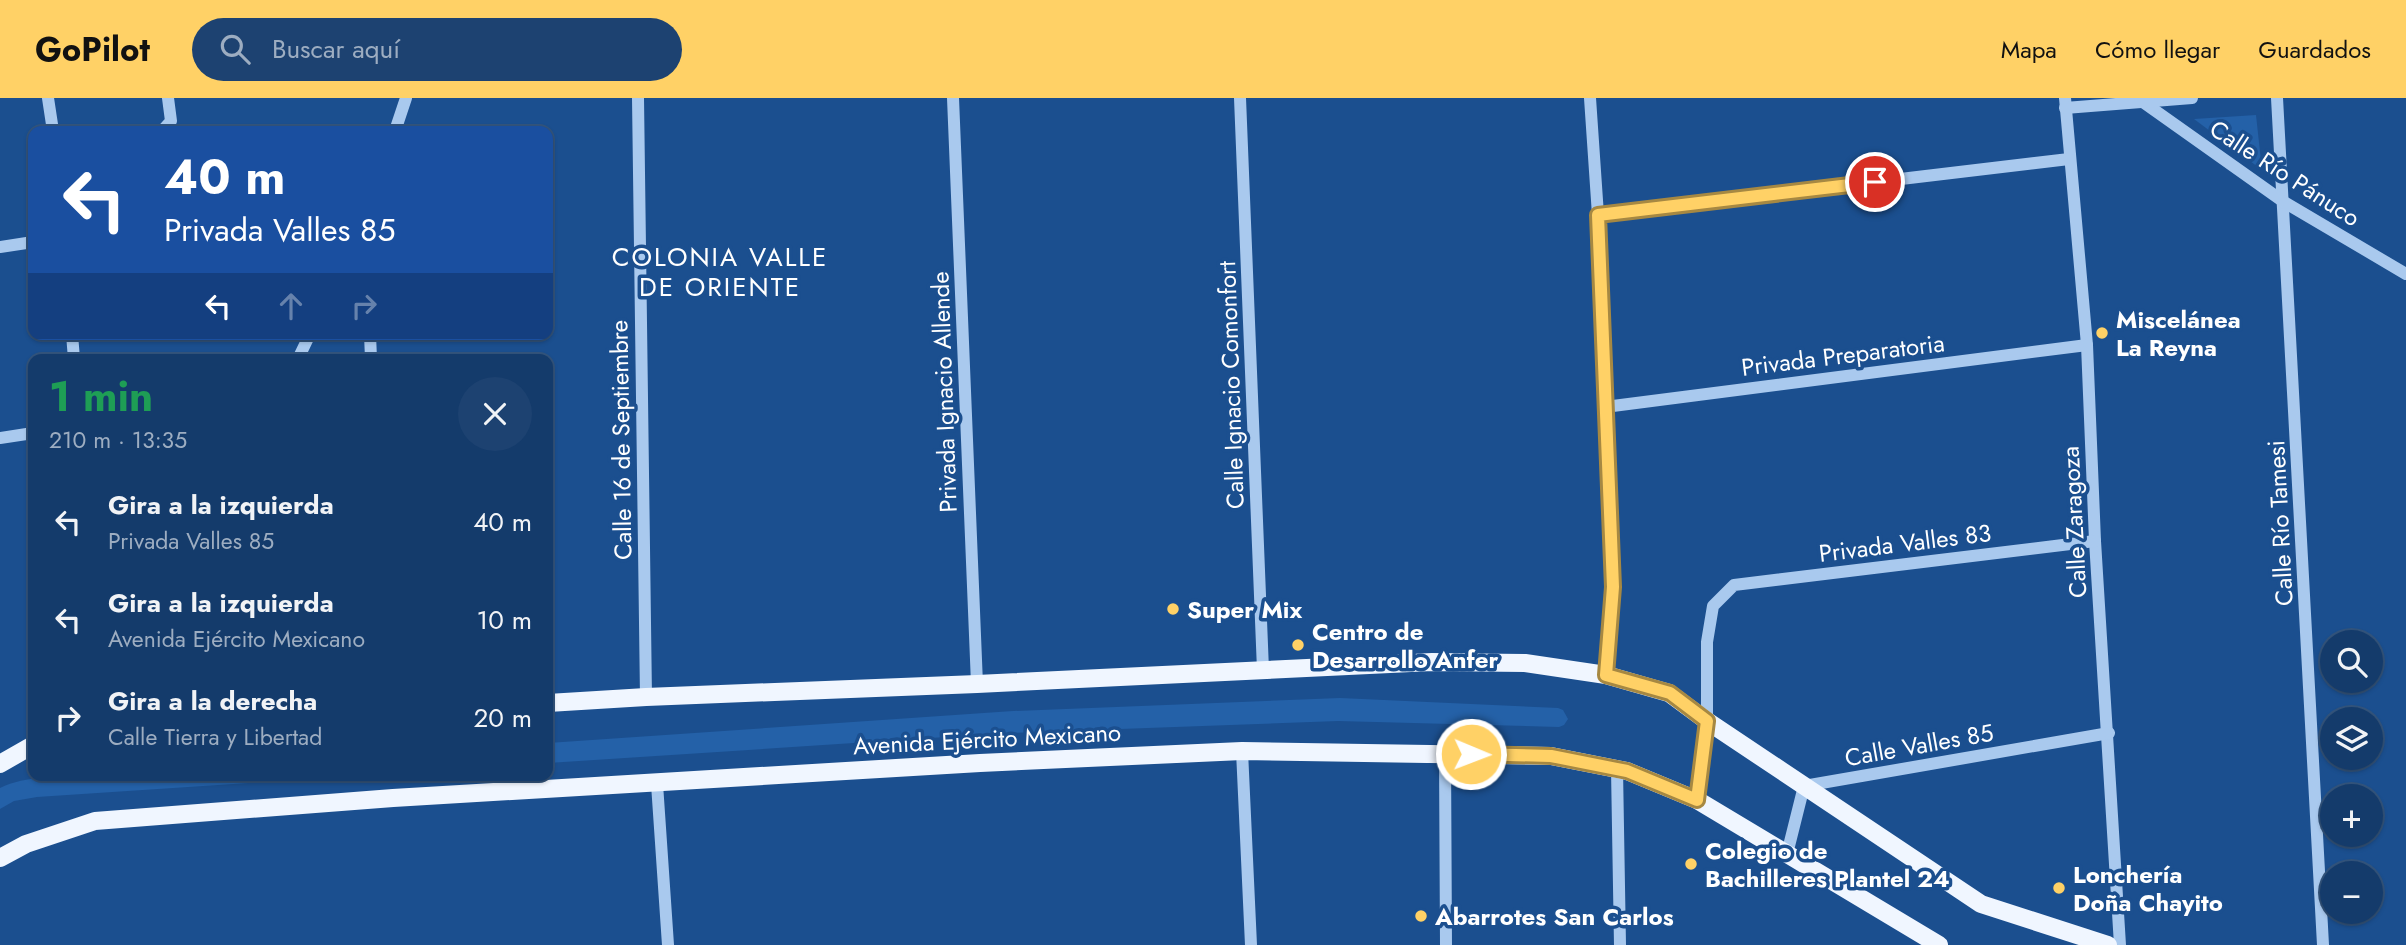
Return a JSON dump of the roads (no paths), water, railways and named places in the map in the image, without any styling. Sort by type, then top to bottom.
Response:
[{"type":"main road","points":[[553,703],[646,696],[1445,662],[1525,663],[1606,675],[1670,693],[1707,721],[1981,904],[2108,945]]},
{"type":"main road","points":[[0,764],[28,748]]},
{"type":"main road","name":"Avenida Ejército Mexicano","points":[[0,858],[26,844],[95,821],[393,798],[981,763],[1242,751],[1551,756],[1627,771],[1697,800],[1938,945]]},
{"type":"street","points":[[48,98],[51,126]]},
{"type":"street","points":[[166,126],[171,121],[168,98]]},
{"type":"street","points":[[397,126],[406,98]]},
{"type":"street","name":"Calle 16 de Septiembre","points":[[638,98],[646,696]]},
{"type":"street","name":"Privada Ignacio Allende","points":[[953,98],[977,684]]},
{"type":"street","name":"Calle Ignacio Comonfort","points":[[1240,98],[1263,670]]},
{"type":"street","points":[[1590,98],[1598,215],[1613,587],[1606,675]]},
{"type":"street","points":[[2065,103],[2192,98]]},
{"type":"street","name":"Calle Río Tamesi","points":[[2277,98],[2323,945]]},
{"type":"street","name":"Calle Río Pánuco","points":[[2143,102],[2284,202],[2406,274]]},
{"type":"street","name":"Calle Zaragoza","points":[[2065,103],[2087,345],[2095,541],[2109,733],[2120,945]]},
{"type":"street","points":[[1598,215],[2069,159]]},
{"type":"street","points":[[0,247],[28,243]]},
{"type":"street","name":"Privada Preparatoria","points":[[1605,407],[2087,345]]},
{"type":"street","points":[[0,438],[28,434]]},
{"type":"street","name":"Privada Valles 83","points":[[1707,721],[1707,642],[1713,606],[1734,584],[2095,541]]},
{"type":"street","points":[[1697,800],[1707,721]]},
{"type":"street","name":"Calle Valles 85","points":[[1804,786],[2109,733]]},
{"type":"street","points":[[1242,751],[1251,945]]},
{"type":"street","points":[[1445,753],[1446,945]]},
{"type":"street","points":[[1617,769],[1620,945]]},
{"type":"street","points":[[657,783],[668,945]]},
{"type":"street","points":[[1787,854],[1804,786]]},
{"type":"place","name":"Miscelánea La Reyna","points":[[2102,333]]},
{"type":"place","name":"Super Mix","points":[[1173,609]]},
{"type":"place","name":"Centro de Desarrollo Anfer","points":[[1298,645]]},
{"type":"place","name":"Colegio de Bachilleres Plantel 24","points":[[1691,864]]},
{"type":"place","name":"Lonchería Doña Chayito","points":[[2059,888]]},
{"type":"place","name":"Abarrotes San Carlos","points":[[1421,916]]},
{"type":"district","name":"COLONIA VALLE DE ORIENTE","points":[[720,272]]}]
